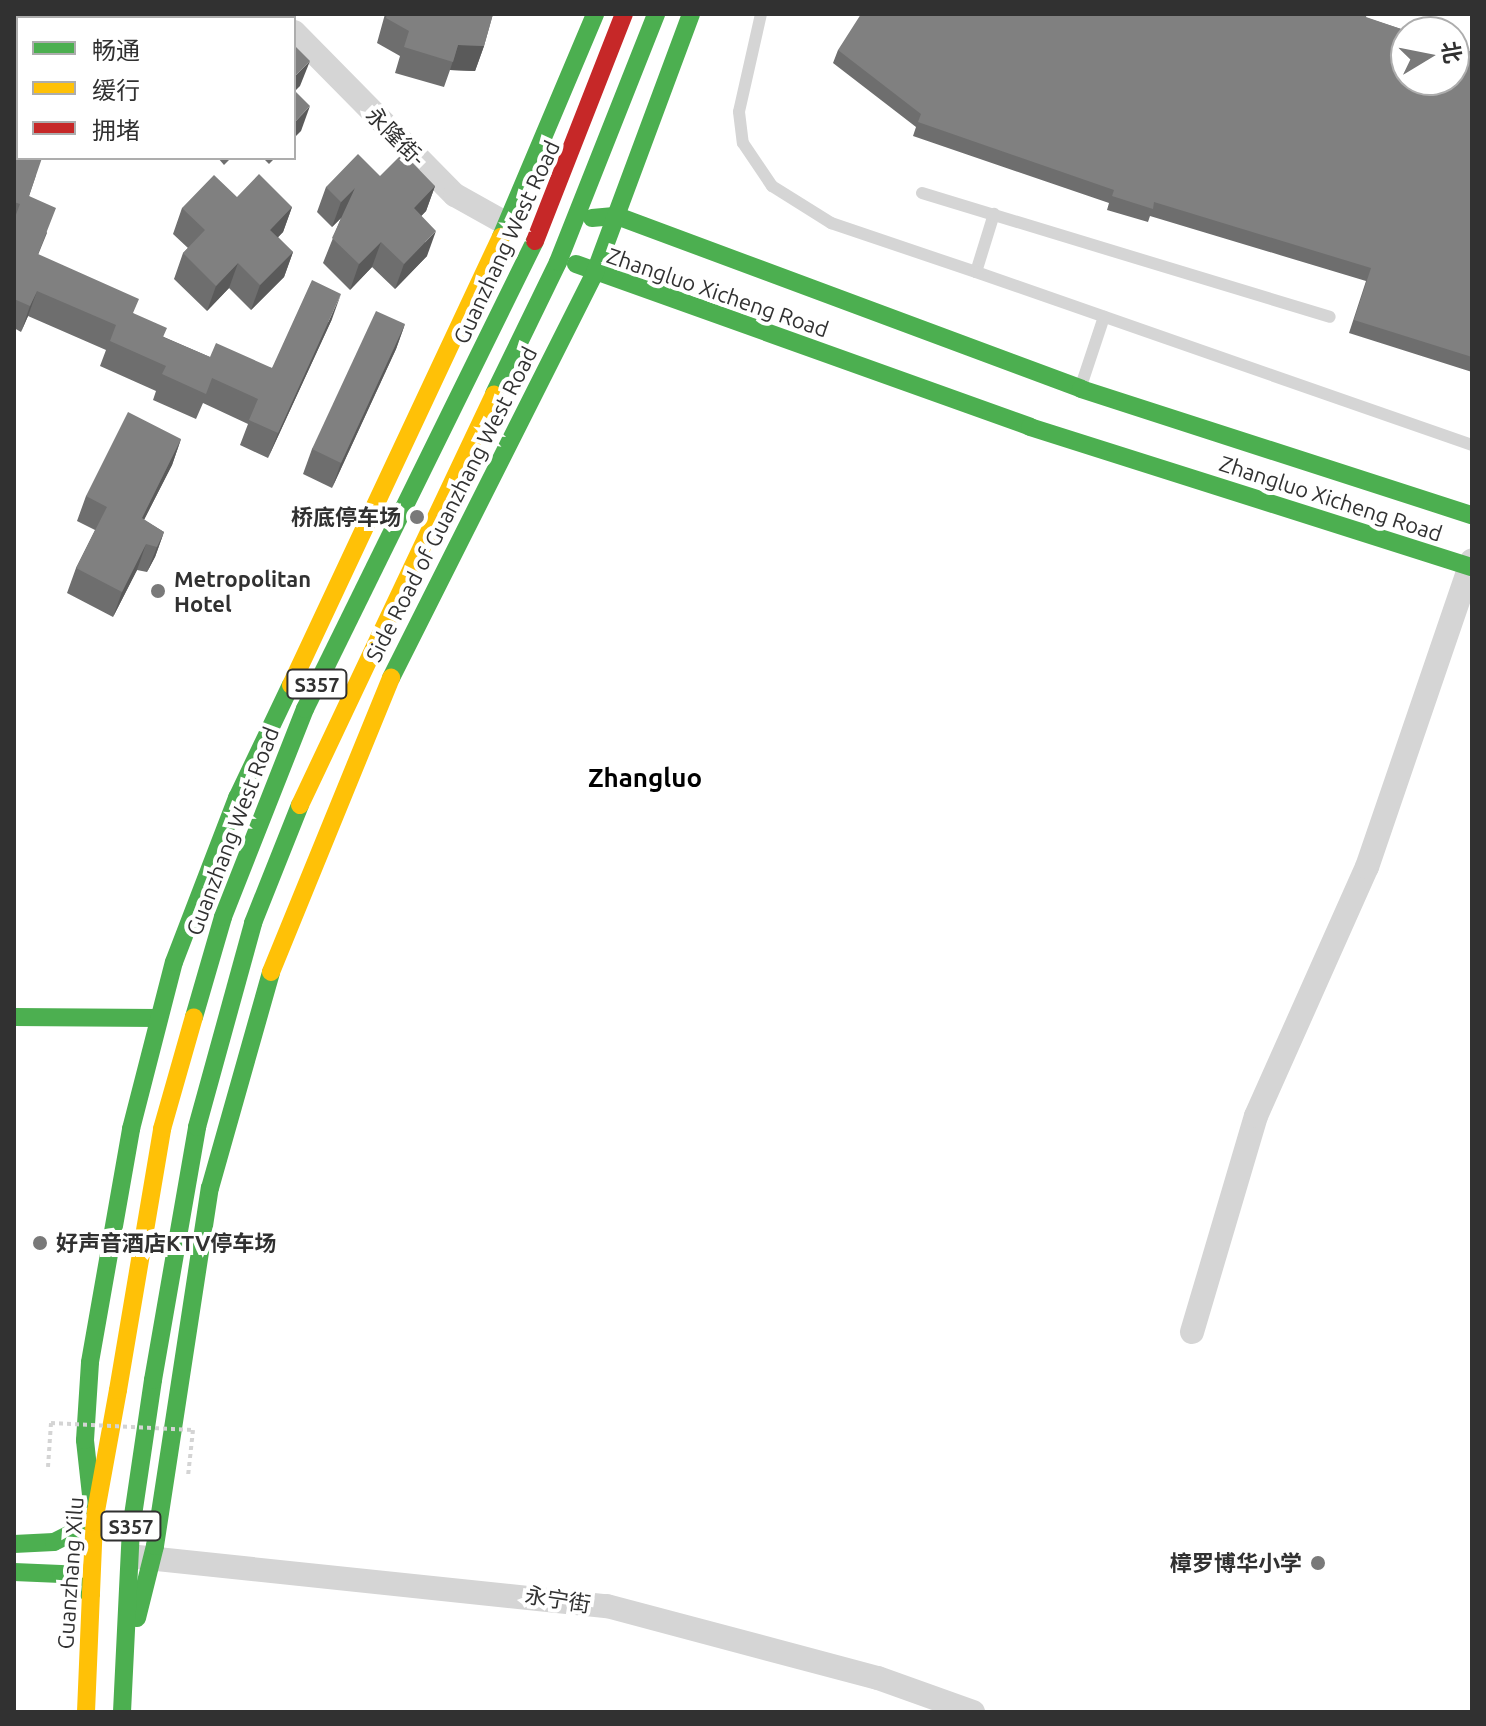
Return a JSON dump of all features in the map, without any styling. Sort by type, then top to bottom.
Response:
[{"type":"main road","points":[[14,1544],[65,1539],[94,1522],[85,1440],[90,1362],[158,1018],[203,876],[354,562],[414,425],[509,225],[595,14]]},
{"type":"main road","name":"Guanzhang West Road","points":[[118,1390],[162,1129],[223,917],[305,709],[548,215],[624,14]]},
{"type":"main road","name":"S357","points":[[122,1712],[121,1674],[141,1557],[153,1380],[197,1127],[253,923],[322,750],[564,249],[656,14]]},
{"type":"main road","name":"Side Road of Guanzhang West Road","points":[[141,1557],[194,1269],[257,1008],[370,720],[594,275],[691,14]]},
{"type":"main road","name":"Zhangluo Xicheng Road","points":[[509,225],[617,216],[1081,389],[1472,515]]},
{"type":"main road","name":"Zhangluo Xicheng Road","points":[[509,225],[594,275],[1030,427],[1471,565]]},
{"type":"main road","points":[[414,425],[441,405],[476,407],[497,432],[496,465]]},
{"type":"main road","points":[[14,1017],[158,1018]]},
{"type":"main road","name":"Guanzhang Xilu","points":[[86,1712],[94,1522],[118,1390]]},
{"type":"main road","points":[[14,1572],[61,1574],[91,1594]]},
{"type":"street","name":"永隆街-","points":[[296,34],[455,195],[509,225]]},
{"type":"street","points":[[1192,1332],[1256,1116],[1367,867],[1471,565]]},
{"type":"street","name":"永宁街","points":[[141,1557],[607,1606],[878,1678],[973,1712]]},
{"type":"lane","points":[[761,14],[739,112],[754,167],[819,217],[1472,445]]},
{"type":"lane","points":[[922,193],[1330,317]]},
{"type":"lane","points":[[976,272],[994,214]]},
{"type":"lane","points":[[1081,389],[1104,317]]},
{"type":"path","points":[[48,1467],[51,1423],[193,1430],[188,1476]]},
{"type":"building","points":[[62,14],[100,14],[99,16]]},
{"type":"building","points":[[169,14],[222,16],[172,16]]},
{"type":"building","points":[[387,14],[493,14],[484,46],[458,45],[453,62],[404,47],[409,31],[386,18]]},
{"type":"building","points":[[861,14],[1367,14],[1366,17],[1390,25],[1390,96],[1470,96],[1472,52],[1472,357],[1354,320],[1371,268],[1154,202],[1153,209],[1112,196],[1114,190],[918,122],[921,114],[838,50]]},
{"type":"building","points":[[296,47],[310,61],[296,75]]},
{"type":"building","points":[[296,92],[310,106],[296,121]]},
{"type":"building","points":[[16,132],[16,160],[41,160],[29,196],[56,208],[38,254],[139,299],[133,313],[167,328],[163,337],[210,357],[216,343],[272,368],[312,280],[341,294],[278,433],[249,420],[258,399],[212,378],[206,394],[162,374],[166,366],[110,341],[116,325],[37,291],[30,306],[14,299],[14,220],[20,204],[14,202]]},
{"type":"building","points":[[403,153],[435,186],[414,208],[436,231],[404,264],[381,242],[359,264],[332,238],[355,188],[341,202],[326,187],[358,154],[380,176]]},
{"type":"building","points":[[259,174],[292,207],[270,230],[293,252],[260,285],[238,263],[216,286],[183,253],[205,230],[182,208],[214,175],[237,197]]},
{"type":"building","points":[[376,311],[405,324],[341,463],[312,449]]},
{"type":"building","points":[[128,412],[181,439],[142,518],[164,532],[157,547],[146,544],[122,592],[76,568],[107,507],[86,496]]},
{"type":"traffic: fast","points":[[501,237],[595,14]]},
{"type":"traffic: fast","points":[[494,394],[558,262],[656,14]]},
{"type":"traffic: fast","points":[[391,678],[594,275],[691,14]]},
{"type":"traffic: fast","points":[[14,57],[16,52]]},
{"type":"traffic: fast","points":[[592,218],[617,216],[1081,389],[1472,515]]},
{"type":"traffic: fast","points":[[194,1017],[223,917],[305,709],[535,241]]},
{"type":"traffic: fast","points":[[576,264],[1030,427],[1472,567]]},
{"type":"traffic: fast","points":[[14,1544],[54,1542],[94,1522],[85,1440],[90,1362],[131,1129],[174,962],[237,798],[291,685]]},
{"type":"traffic: fast","points":[[153,1380],[197,1127],[253,923],[300,805]]},
{"type":"traffic: fast","points":[[137,1618],[155,1546],[210,1188],[271,972]]},
{"type":"traffic: fast","points":[[14,1017],[158,1018]]},
{"type":"traffic: fast","points":[[122,1712],[131,1529],[153,1380]]},
{"type":"traffic: fast","points":[[14,1572],[61,1574],[91,1594]]},
{"type":"traffic: slow","points":[[291,685],[501,237]]},
{"type":"traffic: slow","points":[[300,805],[494,394]]},
{"type":"traffic: slow","points":[[271,972],[391,678]]},
{"type":"traffic: slow","points":[[118,1390],[162,1129],[194,1017]]},
{"type":"traffic: slow","points":[[86,1712],[94,1522],[118,1390]]},
{"type":"traffic: jam","points":[[535,241],[624,14]]},
{"type":"place","name":"桥底停车场","points":[[417,517]]},
{"type":"place","name":"Metropolitan Hotel","points":[[158,591]]},
{"type":"place","name":"好声音酒店KTV停车场","points":[[40,1243]]},
{"type":"place","name":"樟罗博华小学","points":[[1318,1563]]},
{"type":"district","name":"Zhangluo","points":[[645,778]]}]
